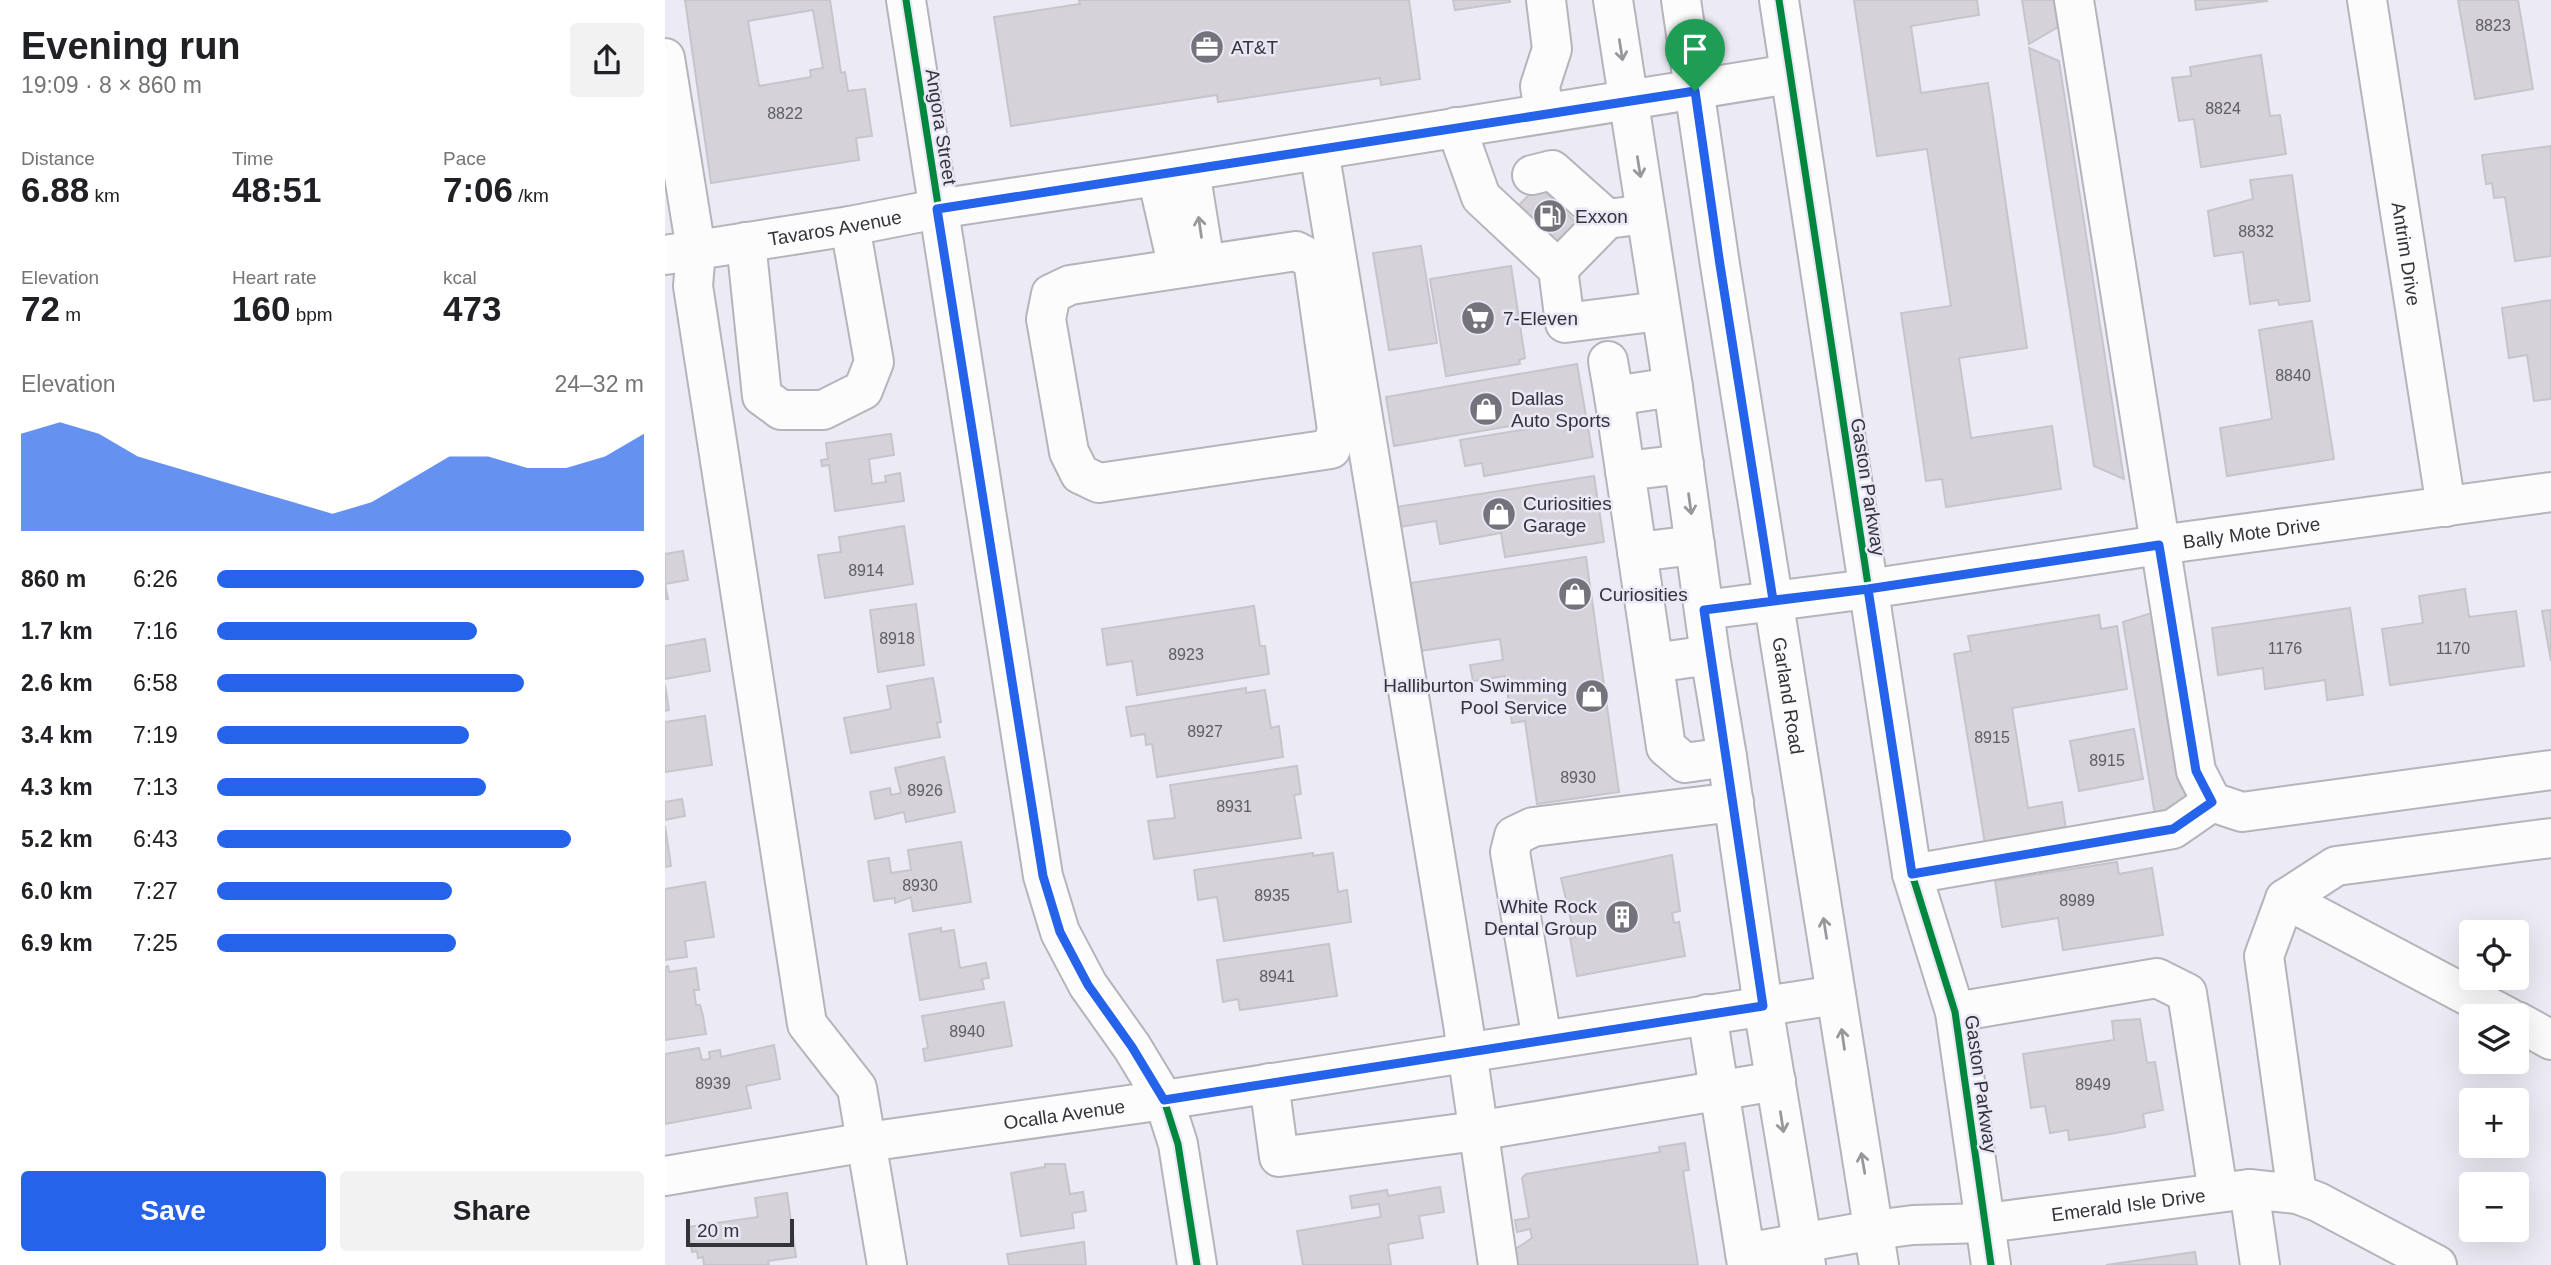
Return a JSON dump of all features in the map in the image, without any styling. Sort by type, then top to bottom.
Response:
[{"type":"street","name":"Angora Street","points":[[906,0],[1043,876],[1060,932],[1088,985],[1132,1047],[1164,1100],[1178,1144],[1197,1265]]},
{"type":"street","points":[[1532,175],[1532,115],[1552,49],[1546,0]]},
{"type":"street","points":[[1613,0],[1673,387],[1763,1006],[1805,1255]]},
{"type":"street","name":"Garland Road","points":[[1681,0],[1720,265],[1877,1247]]},
{"type":"street","name":"Gaston Parkway","points":[[1779,0],[1912,874],[1955,1012],[1991,1265]]},
{"type":"street","points":[[2074,0],[2196,771],[2212,802],[2242,812],[2551,770]]},
{"type":"street","name":"Antrim Drive","points":[[2367,0],[2446,507]]},
{"type":"street","points":[[665,58],[680,252],[693,286],[807,1024],[857,1088],[887,1265]]},
{"type":"street","name":"Tavaros Avenue","points":[[680,252],[1790,74]]},
{"type":"street","points":[[1457,127],[1481,197],[1557,269],[1565,323],[1660,311]]},
{"type":"street","points":[[1319,150],[1467,1052],[1499,1265]]},
{"type":"street","points":[[1498,212],[1532,175],[1552,170],[1607,219]]},
{"type":"street","points":[[1173,174],[1202,245],[1190,266]]},
{"type":"street","points":[[1557,269],[1607,219],[1646,214]]},
{"type":"street","points":[[746,242],[762,396],[781,410],[823,410],[863,390],[874,362],[850,226]]},
{"type":"street","points":[[1296,251],[1313,260],[1337,430],[1331,449],[1099,483],[1080,474],[1069,452],[1046,319],[1051,294],[1070,285],[1190,266],[1296,251]]},
{"type":"street","points":[[1673,387],[1611,378],[1666,747],[1685,763],[1727,757]]},
{"type":"street","points":[[1625,471],[1684,464]]},
{"type":"street","name":"Bally Mote Drive","points":[[1704,610],[2551,492]]},
{"type":"street","points":[[1637,552],[1695,545]]},
{"type":"street","points":[[1654,663],[1710,655]]},
{"type":"street","points":[[1542,1040],[1510,852],[1514,836],[1533,827],[1734,802]]},
{"type":"street","points":[[1912,874],[2173,829],[2212,802]]},
{"type":"street","points":[[2297,1194],[2264,956],[2285,899],[2336,866],[2551,838]]},
{"type":"street","points":[[2285,899],[2483,1004]]},
{"type":"street","points":[[1955,1012],[2157,978],[2187,993],[2234,1191],[2260,1265]]},
{"type":"street","name":"Ocalla Avenue","points":[[665,1176],[867,1142],[1164,1100],[1836,995]]},
{"type":"street","points":[[1707,1014],[1746,1259]]},
{"type":"street","points":[[2529,1028],[2551,1040]]},
{"type":"street","points":[[1269,1083],[1279,1157],[1477,1131],[1776,1082]]},
{"type":"street","name":"Emerald Isle Drive","points":[[1746,1259],[1877,1247],[1913,1225],[1986,1223],[2234,1191],[2297,1194],[2318,1202],[2437,1265]]},
{"type":"building","points":[[685,0],[830,0],[841,73],[845,72],[848,91],[865,89],[872,136],[856,138],[859,160],[711,183]],"holes":[[[813,10],[823,68],[810,70],[811,77],[759,86],[748,21]]]},
{"type":"building","name":"AT&T","points":[[1079,0],[1409,0],[1420,79],[1381,85],[1380,78],[1218,102],[1217,95],[1011,126],[994,17],[1080,4]]},
{"type":"building","points":[[1453,0],[1510,0],[1510,2],[1455,10]]},
{"type":"building","points":[[1854,0],[1977,0],[1979,15],[1911,26],[1921,93],[1988,83],[2027,348],[1959,358],[1971,438],[2052,426],[2061,489],[1946,507],[1942,479],[1926,481],[1901,313],[1951,306],[1927,149],[1877,156]]},
{"type":"building","points":[[2022,0],[2054,0],[2058,27],[2029,44]]},
{"type":"building","points":[[2195,0],[2266,0],[2267,1],[2196,10]]},
{"type":"building","points":[[2458,0],[2518,0],[2533,89],[2475,99]]},
{"type":"building","points":[[2029,48],[2059,61],[2124,479],[2094,466]]},
{"type":"building","points":[[2261,55],[2270,116],[2280,115],[2286,154],[2201,167],[2194,119],[2179,121],[2172,78],[2191,76],[2190,67]]},
{"type":"building","points":[[2551,146],[2551,256],[2515,261],[2505,197],[2494,198],[2492,183],[2486,184],[2482,155]]},
{"type":"building","points":[[2292,175],[2310,301],[2279,305],[2278,300],[2250,304],[2243,252],[2214,256],[2208,211],[2253,199],[2250,180]]},
{"type":"building","name":"Exxon","points":[[1539,185],[1580,227],[1560,246],[1519,205]]},
{"type":"building","points":[[1421,246],[1437,343],[1389,350],[1373,253]]},
{"type":"building","name":"7-Eleven","points":[[1511,266],[1525,358],[1519,360],[1520,364],[1446,376],[1430,279]]},
{"type":"building","points":[[2551,300],[2551,399],[2534,401],[2527,355],[2509,358],[2502,308]]},
{"type":"building","points":[[2312,321],[2334,459],[2227,476],[2220,428],[2272,419],[2259,330]]},
{"type":"building","name":"Dallas Auto Sports","points":[[1577,364],[1593,457],[1484,476],[1482,463],[1465,466],[1460,440],[1534,428],[1533,422],[1394,446],[1386,397]]},
{"type":"building","points":[[891,434],[894,455],[869,459],[872,484],[886,482],[885,476],[900,473],[904,501],[835,511],[829,465],[822,466],[821,460],[828,459],[826,443]]},
{"type":"building","name":"Curiosities Garage","points":[[1594,476],[1604,542],[1505,557],[1501,533],[1440,544],[1436,521],[1399,527],[1396,507]]},
{"type":"building","points":[[904,526],[913,584],[825,598],[818,555],[841,552],[839,537]]},
{"type":"building","points":[[683,551],[688,580],[665,584],[665,554]]},
{"type":"building","points":[[1586,557],[1619,792],[1537,804],[1525,721],[1512,723],[1505,676],[1473,681],[1470,665],[1503,660],[1500,639],[1413,652],[1403,584]]},
{"type":"building","points":[[2465,589],[2469,617],[2516,611],[2524,666],[2390,685],[2382,629],[2423,623],[2419,596]]},
{"type":"building","points":[[916,604],[924,665],[878,672],[870,610]]},
{"type":"building","points":[[1254,606],[1260,646],[1265,646],[1269,674],[1137,695],[1132,661],[1107,665],[1102,629]]},
{"type":"building","points":[[2350,608],[2363,695],[2327,700],[2325,680],[2265,689],[2263,668],[2218,675],[2212,628]]},
{"type":"building","points":[[2551,610],[2551,661],[2542,611]]},
{"type":"building","points":[[2155,612],[2187,807],[2156,821],[2123,622]]},
{"type":"building","points":[[2099,615],[2101,629],[2117,626],[2127,689],[2012,708],[2028,808],[2062,802],[2067,837],[1986,850],[1954,654],[1971,651],[1968,636]]},
{"type":"building","points":[[705,639],[710,671],[665,679],[665,646]]},
{"type":"building","points":[[933,678],[941,722],[937,723],[940,737],[851,753],[844,718],[891,709],[887,686]]},
{"type":"building","points":[[665,685],[669,710],[665,711]]},
{"type":"building","points":[[1246,688],[1246,693],[1265,690],[1271,728],[1279,726],[1283,757],[1157,777],[1152,744],[1146,745],[1145,734],[1131,736],[1126,707]]},
{"type":"building","points":[[705,716],[712,765],[665,772],[665,722]]},
{"type":"building","points":[[2134,729],[2143,779],[2079,791],[2070,741]]},
{"type":"building","points":[[944,757],[955,812],[906,822],[904,812],[875,819],[870,792],[890,788],[891,795],[901,793],[895,768]]},
{"type":"building","points":[[1297,766],[1301,794],[1294,795],[1301,838],[1154,859],[1148,821],[1175,818],[1170,785]]},
{"type":"building","points":[[682,799],[685,816],[665,820],[665,802]]},
{"type":"building","points":[[665,826],[671,866],[665,867]]},
{"type":"building","points":[[961,842],[971,902],[913,911],[911,897],[895,903],[895,898],[874,901],[868,861],[889,858],[891,873],[911,870],[908,850]]},
{"type":"building","points":[[1313,853],[1313,856],[1333,853],[1338,892],[1347,890],[1351,922],[1224,941],[1217,897],[1198,900],[1194,870]]},
{"type":"building","name":"White Rock Dental Group","points":[[1672,855],[1680,911],[1672,913],[1674,923],[1679,922],[1685,956],[1577,976],[1570,938],[1575,937],[1561,878]]},
{"type":"building","points":[[2117,862],[2119,874],[2152,868],[2163,935],[2063,950],[2058,918],[2002,927],[1995,881]]},
{"type":"building","points":[[705,882],[714,937],[685,941],[687,957],[665,960],[665,889]]},
{"type":"building","points":[[941,928],[941,932],[954,930],[960,968],[986,963],[989,978],[982,979],[984,989],[920,1000],[909,934]]},
{"type":"building","points":[[1329,944],[1337,996],[1240,1010],[1238,999],[1223,1002],[1217,960]]},
{"type":"building","points":[[668,966],[669,972],[696,968],[699,990],[694,990],[696,1005],[700,1005],[706,1034],[665,1040],[665,967]]},
{"type":"building","points":[[1004,1002],[1012,1046],[925,1061],[923,1049],[928,1048],[922,1016]]},
{"type":"building","points":[[2140,1019],[2147,1063],[2155,1062],[2163,1110],[2143,1114],[2145,1127],[2116,1133],[2069,1140],[2068,1130],[2050,1133],[2045,1106],[2031,1108],[2023,1054],[2114,1040],[2112,1021]]},
{"type":"building","points":[[774,1045],[780,1079],[746,1086],[751,1108],[665,1124],[665,1054],[699,1048],[702,1060],[710,1059],[709,1052],[720,1050],[721,1057]]},
{"type":"building","points":[[1685,1143],[1689,1170],[1683,1171],[1698,1265],[1510,1265],[1508,1254],[1532,1238],[1530,1229],[1517,1232],[1515,1220],[1529,1218],[1522,1178],[1526,1174],[1660,1152],[1659,1147]]},
{"type":"building","points":[[1045,1164],[1065,1164],[1070,1194],[1083,1192],[1086,1211],[1072,1213],[1074,1228],[1021,1236],[1011,1173],[1045,1167]]},
{"type":"building","points":[[1440,1187],[1444,1212],[1419,1216],[1423,1238],[1388,1244],[1391,1265],[1303,1265],[1297,1231],[1381,1217],[1379,1204],[1352,1208],[1350,1196],[1387,1190],[1388,1196]]},
{"type":"building","points":[[787,1193],[796,1257],[768,1261],[769,1265],[704,1265],[703,1257],[698,1258],[697,1251],[692,1252],[688,1227],[758,1217],[755,1198]]},
{"type":"building","points":[[1084,1242],[1086,1265],[1009,1265],[1007,1254]]},
{"type":"building","points":[[2195,1252],[2197,1265],[2106,1265]]},
{"type":"cycle path","points":[[906,0],[1043,876],[1060,932],[1088,985],[1132,1047],[1164,1100],[1178,1144],[1197,1265]]},
{"type":"cycle path","points":[[1779,0],[1912,874],[1955,1012],[1991,1265]]},
{"type":"place","name":"AT&T","points":[[1207,47]]},
{"type":"place","name":"Exxon","points":[[1550,216]]},
{"type":"place","name":"7-Eleven","points":[[1478,318]]},
{"type":"place","name":"Dallas Auto Sports","points":[[1486,409]]},
{"type":"place","name":"Curiosities Garage","points":[[1499,514]]},
{"type":"place","name":"Curiosities","points":[[1575,594]]},
{"type":"place","name":"Halliburton Swimming Pool Service","points":[[1592,696]]},
{"type":"place","name":"White Rock Dental Group","points":[[1622,917]]},
{"type":"route","points":[[1695,91],[937,209],[1043,876],[1060,932],[1088,985],[1132,1047],[1164,1100],[1763,1006],[1704,610],[1868,589],[1912,874],[2173,829],[2212,802],[2196,771],[2159,545],[1868,589],[1773,600],[1695,91]]}]
